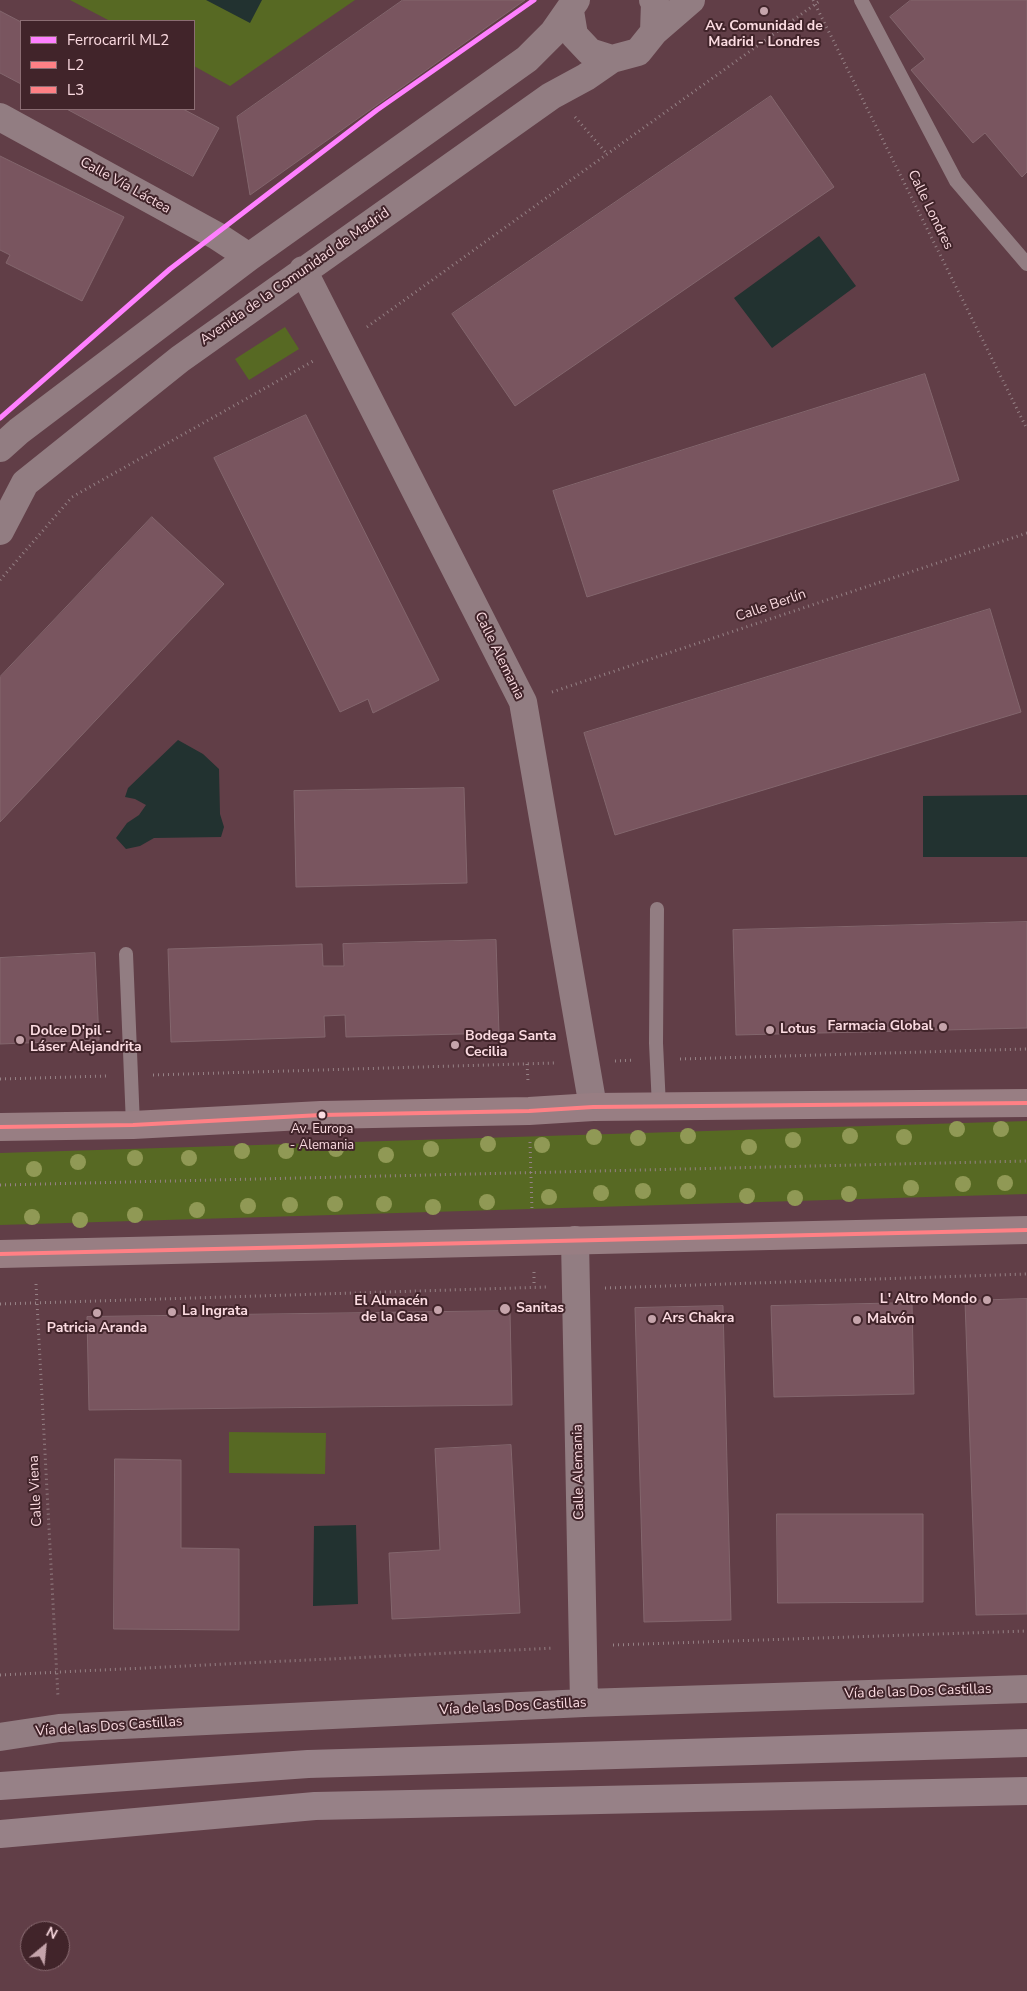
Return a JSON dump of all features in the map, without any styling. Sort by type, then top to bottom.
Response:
[{"type":"highway","points":[[0,1786],[308,1764],[1027,1743]]},
{"type":"highway","points":[[0,1834],[315,1806],[1027,1791]]},
{"type":"street","points":[[653,0],[655,2],[654,32]]},
{"type":"street","points":[[654,32],[691,0]]},
{"type":"street","points":[[573,6],[574,35],[590,52],[612,59]]},
{"type":"street","points":[[0,448],[19,431],[249,257],[527,59],[553,33],[573,6]]},
{"type":"street","name":"Avenida de la Comunidad de Madrid","points":[[1,522],[25,483],[46,464],[180,359],[551,96],[586,77],[612,59],[638,52],[654,32]]},
{"type":"street","name":"Calle Vía Láctea","points":[[0,117],[217,236],[249,257]]},
{"type":"street","name":"Calle Alemania","points":[[303,270],[522,702],[593,1108]]},
{"type":"street","points":[[0,1127],[133,1125],[321,1115],[593,1108],[1027,1102]]},
{"type":"street","points":[[0,1254],[1027,1230]]},
{"type":"street","name":"Calle Alemania","points":[[575,1240],[584,1703]]},
{"type":"street","name":"Vía de las Dos Castillas","points":[[0,1737],[59,1728],[584,1703],[1027,1689]]},
{"type":"lane","points":[[861,0],[956,181],[1027,264]]},
{"type":"lane","points":[[657,909],[656,1043],[659,1107]]},
{"type":"lane","points":[[126,954],[133,1125]]},
{"type":"path","name":"Calle Londres","points":[[813,0],[1027,430]]},
{"type":"path","points":[[0,580],[72,497],[341,345],[821,0]]},
{"type":"path","name":"Calle Berlín","points":[[522,702],[1027,533]]},
{"type":"path","points":[[0,1080],[1027,1049]]},
{"type":"path","points":[[527,1064],[534,1287]]},
{"type":"path","points":[[0,1186],[1027,1162]]},
{"type":"path","name":"Calle Viena","points":[[35,1253],[59,1728]]},
{"type":"path","points":[[0,1304],[534,1287],[576,1289],[1027,1274]]},
{"type":"path","points":[[0,1675],[583,1646],[1027,1631]]},
{"type":"green space","points":[[70,0],[355,0],[230,86],[195,67],[195,20],[108,20]]},
{"type":"green space","points":[[285,327],[299,349],[249,380],[235,359]]},
{"type":"green space","points":[[1027,1121],[1027,1194],[0,1225],[0,1153]]},
{"type":"green space","points":[[229,1432],[326,1433],[325,1474],[229,1473]]},
{"type":"shaded area","points":[[206,0],[262,0],[250,23]]},
{"type":"shaded area","points":[[819,236],[856,286],[772,348],[734,298]]},
{"type":"shaded area","points":[[178,740],[203,754],[219,769],[220,814],[224,827],[221,837],[154,838],[140,846],[126,849],[116,838],[127,823],[139,815],[146,805],[135,799],[125,797],[128,788]]},
{"type":"shaded area","points":[[1027,795],[1027,857],[923,857],[923,796]]},
{"type":"shaded area","points":[[356,1525],[358,1604],[313,1606],[314,1526]]},
{"type":"building","points":[[403,0],[525,0],[250,195],[237,117]]},
{"type":"building","points":[[911,0],[1027,0],[1027,172],[1022,177],[985,133],[973,143],[911,70],[925,59],[890,17]]},
{"type":"building","points":[[0,11],[20,21],[20,83],[0,73]]},
{"type":"building","points":[[771,96],[834,187],[515,406],[452,314]]},
{"type":"building","points":[[69,110],[185,110],[219,128],[193,176]]},
{"type":"building","points":[[0,156],[124,217],[82,301],[6,263],[10,255],[0,250]]},
{"type":"building","points":[[925,374],[959,480],[587,597],[553,491]]},
{"type":"building","points":[[306,415],[439,680],[373,713],[368,699],[340,712],[214,458]]},
{"type":"building","points":[[152,517],[224,584],[0,822],[0,677]]},
{"type":"building","points":[[990,609],[1021,712],[615,835],[584,733]]},
{"type":"building","points":[[464,788],[467,883],[296,887],[294,791]]},
{"type":"building","points":[[1027,922],[1027,1028],[736,1035],[733,930]]},
{"type":"building","points":[[496,940],[499,1033],[346,1037],[345,1015],[324,1016],[325,1037],[171,1042],[168,949],[322,944],[323,966],[344,966],[343,944]]},
{"type":"building","points":[[95,953],[99,1040],[0,1044],[0,958]]},
{"type":"building","points":[[1027,1299],[1027,1614],[976,1615],[965,1301]]},
{"type":"building","points":[[912,1303],[914,1394],[774,1397],[771,1306]]},
{"type":"building","points":[[723,1306],[731,1620],[644,1622],[635,1308]]},
{"type":"building","points":[[510,1311],[512,1405],[89,1410],[87,1317]]},
{"type":"building","points":[[511,1445],[520,1613],[392,1619],[389,1553],[440,1550],[435,1449]]},
{"type":"building","points":[[115,1459],[181,1460],[181,1548],[239,1549],[239,1630],[114,1629]]},
{"type":"building","points":[[777,1514],[923,1514],[923,1602],[778,1603]]},
{"type":"rail line","name":"ML2","points":[[0,418],[170,269],[377,110],[534,0]]},
{"type":"transit line","name":"L2","points":[[0,1127],[133,1125],[321,1115],[529,1111],[593,1107],[1027,1103]]},
{"type":"transit line","name":"L3","points":[[0,1254],[1027,1230]]},
{"type":"place","name":"Av. Comunidad de Madrid - Londres","points":[[764,11]]},
{"type":"place","name":"Farmacia Global","points":[[943,1027]]},
{"type":"place","name":"Lotus","points":[[770,1030]]},
{"type":"place","name":"Dolce D'pil - Láser Alejandrita","points":[[20,1040]]},
{"type":"place","name":"Bodega Santa Cecilia","points":[[455,1045]]},
{"type":"place","name":"Av. Europa - Alemania","points":[[322,1115]]},
{"type":"place","name":"L' Altro Mondo","points":[[987,1300]]},
{"type":"place","name":"Sanitas","points":[[505,1309]]},
{"type":"place","name":"El Almacén de la Casa","points":[[438,1310]]},
{"type":"place","name":"La Ingrata","points":[[172,1312]]},
{"type":"place","name":"Patricia Aranda","points":[[97,1313]]},
{"type":"place","name":"Ars Chakra","points":[[652,1319]]},
{"type":"place","name":"Malvón","points":[[857,1320]]}]
